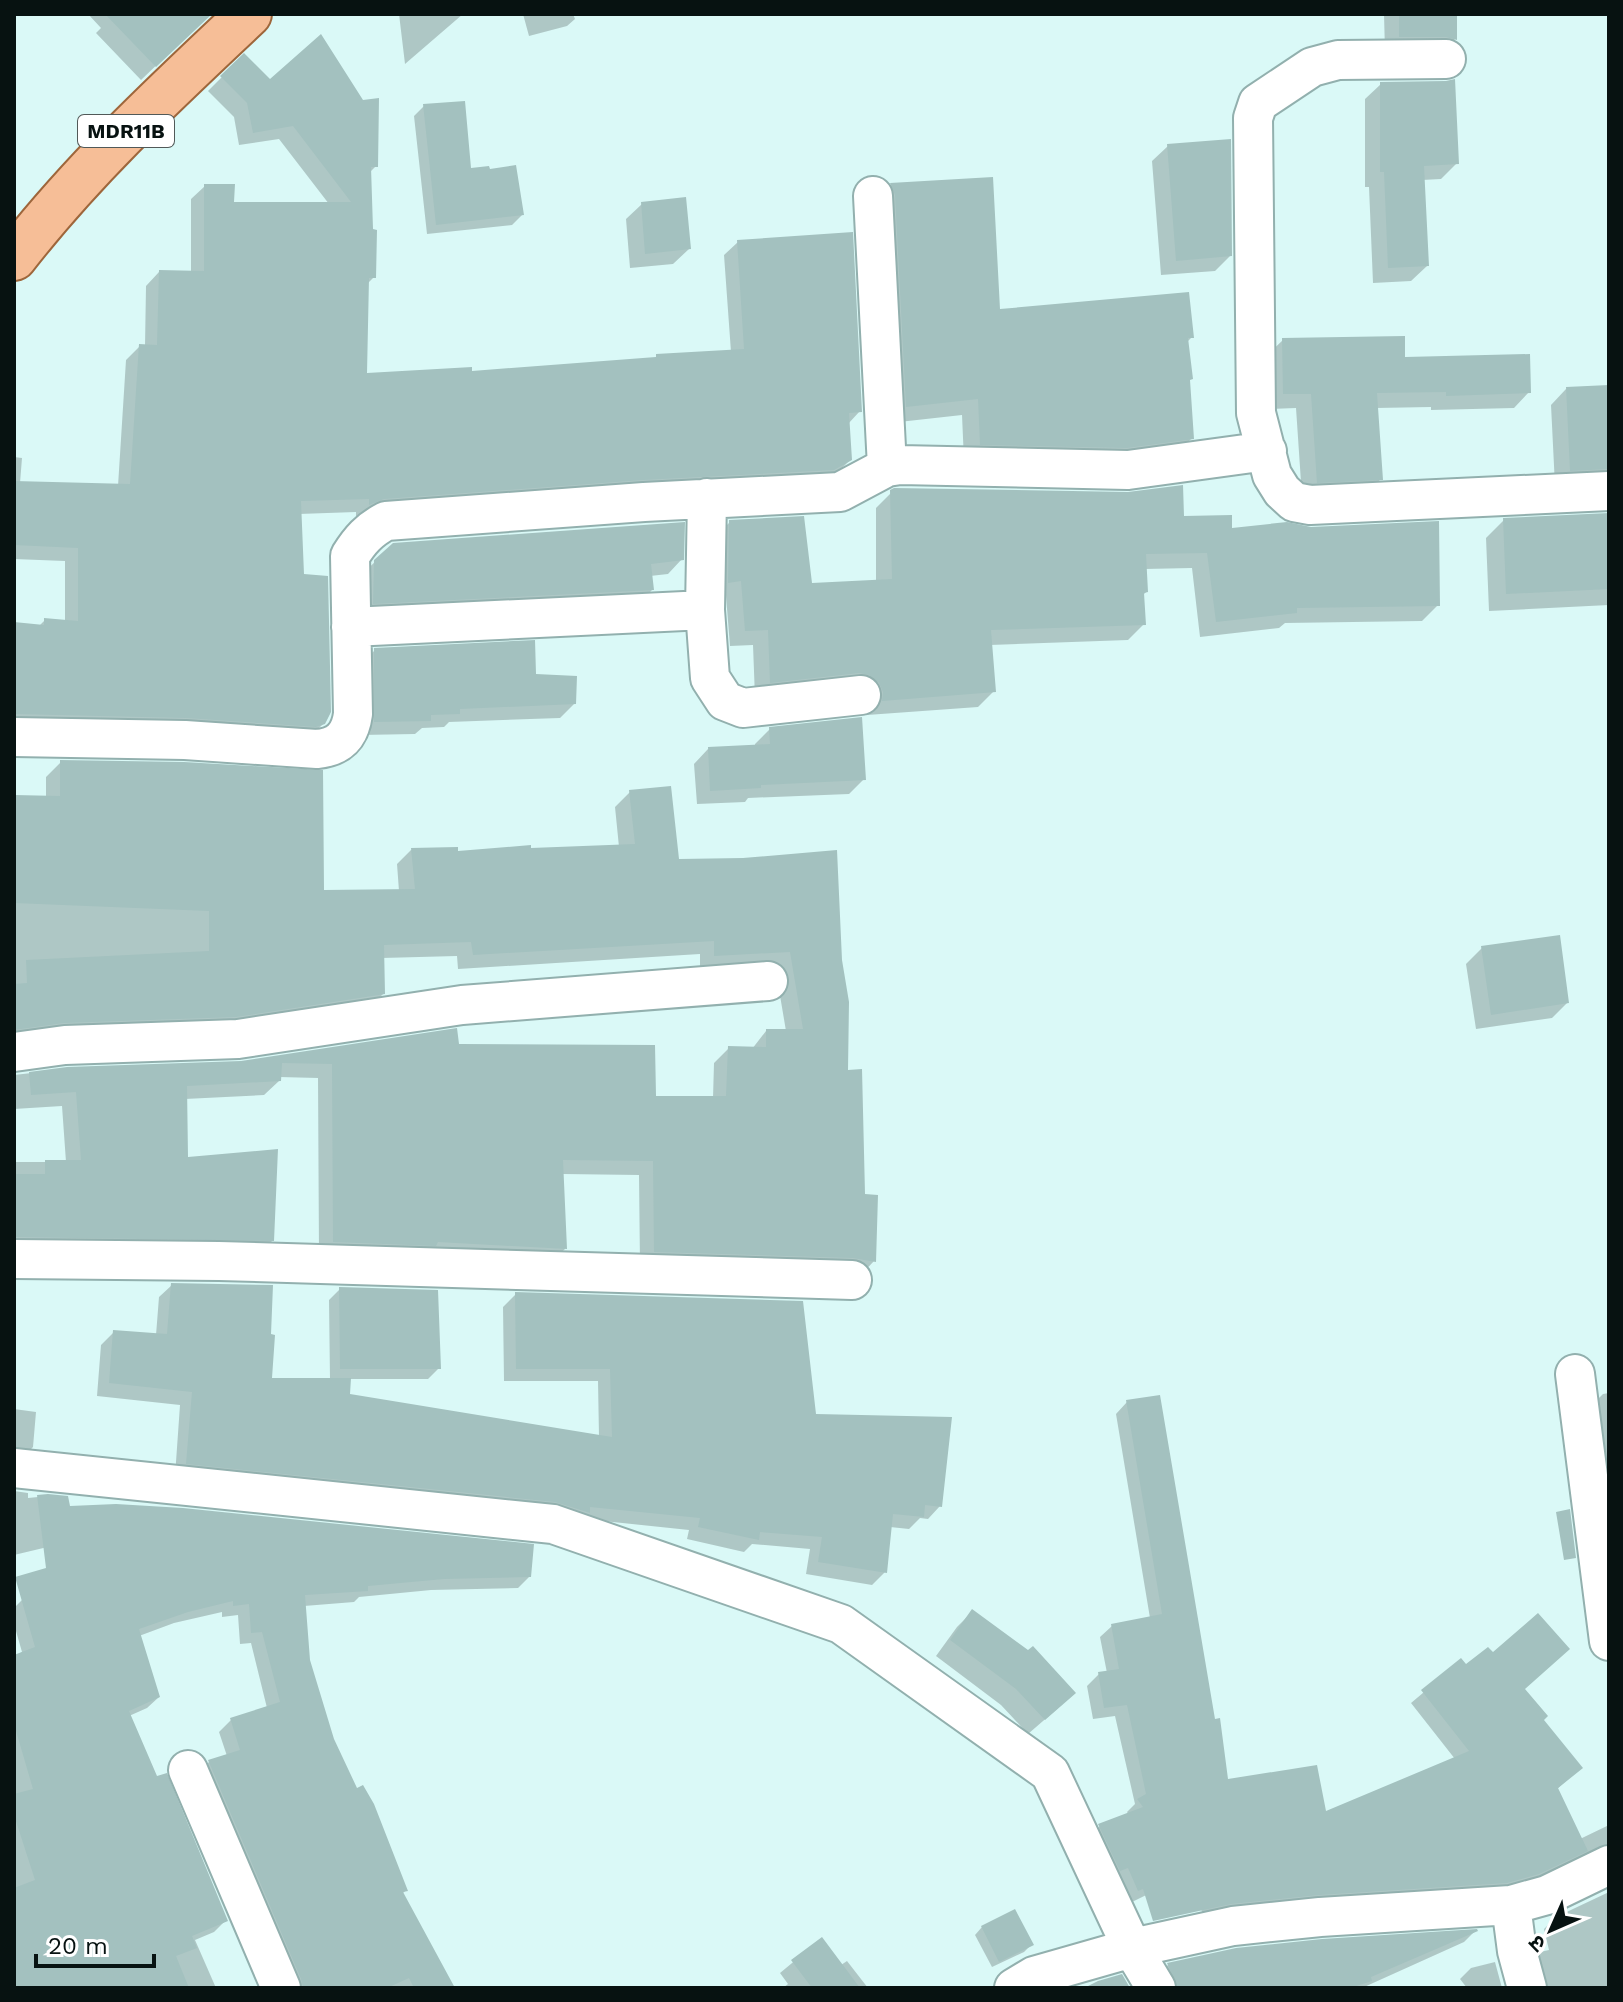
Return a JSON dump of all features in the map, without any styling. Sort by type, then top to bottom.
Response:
[{"type":"main road","name":"MDR11B","points":[[14,258],[55,206],[140,115],[249,14]]},
{"type":"street","points":[[1446,59],[1338,60],[1312,67],[1258,103],[1253,118],[1256,413],[1272,475],[1294,502],[1310,505],[1609,491]]},
{"type":"street","points":[[873,196],[887,467]]},
{"type":"street","points":[[14,737],[185,740],[317,749],[331,747],[344,738],[351,727],[350,556],[365,535],[386,521],[707,498],[840,492],[887,467],[1128,470],[1267,451]]},
{"type":"street","points":[[707,498],[705,610],[710,678],[725,701],[743,708],[861,695]]},
{"type":"street","points":[[351,627],[705,610]]},
{"type":"street","points":[[14,1052],[65,1045],[238,1039],[462,1005],[768,981]]},
{"type":"street","points":[[14,1259],[299,1263],[852,1280]]},
{"type":"street","points":[[1575,1374],[1609,1641]]},
{"type":"street","points":[[14,1468],[553,1524],[841,1624],[1050,1773],[1132,1948],[1156,1988]]},
{"type":"street","points":[[188,1770],[281,1988]]},
{"type":"street","points":[[1014,1988],[1034,1976],[1132,1948],[1233,1926],[1320,1917],[1511,1905],[1547,1895],[1609,1865]]},
{"type":"street","points":[[1511,1905],[1517,1951],[1527,1988]]},
{"type":"building","points":[[105,14],[212,14],[156,67]]},
{"type":"building","points":[[1399,14],[1457,14],[1457,40],[1446,37],[1399,37]]},
{"type":"building","points":[[321,34],[363,100],[379,98],[378,167],[371,167],[373,229],[377,230],[376,278],[369,278],[367,373],[472,367],[472,371],[744,349],[737,240],[853,232],[862,412],[849,413],[852,460],[834,470],[384,499],[369,505],[369,499],[301,501],[304,574],[328,576],[331,712],[325,724],[316,727],[186,718],[14,714],[14,622],[44,625],[44,618],[78,621],[78,548],[14,545],[14,481],[130,484],[139,344],[157,345],[159,270],[204,271],[204,184],[235,184],[234,202],[351,202],[293,126],[253,133],[247,103],[220,76],[244,53],[270,79]]},
{"type":"building","points":[[1455,79],[1459,164],[1424,166],[1429,266],[1388,268],[1384,172],[1380,172],[1380,82]]},
{"type":"building","points":[[465,101],[471,168],[516,165],[524,215],[436,225],[423,104]]},
{"type":"building","points":[[1231,139],[1232,256],[1176,261],[1167,144]]},
{"type":"building","points":[[993,177],[1000,309],[1189,292],[1194,338],[1188,338],[1193,379],[1190,380],[1194,439],[1127,448],[980,445],[978,399],[906,407],[895,195],[890,183]]},
{"type":"building","points":[[686,197],[691,249],[645,254],[641,202]]},
{"type":"building","points":[[1405,336],[1405,357],[1530,354],[1531,393],[1446,396],[1446,392],[1377,393],[1383,480],[1317,483],[1311,394],[1283,394],[1282,338]]},
{"type":"building","points":[[1609,385],[1609,469],[1570,471],[1566,387]]},
{"type":"building","points":[[1183,485],[1184,516],[1232,515],[1232,528],[1287,522],[1311,527],[1439,521],[1440,606],[1297,608],[1297,613],[1216,622],[1207,553],[1146,554],[1146,625],[991,630],[996,692],[882,701],[883,692],[879,683],[869,675],[859,673],[770,683],[768,630],[745,631],[741,581],[728,583],[729,520],[804,516],[812,583],[892,579],[890,490],[894,488],[1128,492]]},
{"type":"building","points":[[1609,513],[1609,589],[1506,594],[1503,518]]},
{"type":"building","points":[[685,522],[684,560],[651,564],[654,590],[373,604],[374,560],[393,543]]},
{"type":"building","points":[[535,640],[536,674],[577,676],[576,704],[460,709],[460,714],[431,715],[431,721],[374,722],[374,648]]},
{"type":"building","points":[[862,717],[866,780],[710,791],[708,747],[770,744],[769,727]]},
{"type":"building","points":[[60,760],[184,762],[323,770],[324,890],[415,889],[411,848],[458,847],[458,851],[531,845],[531,848],[635,844],[629,790],[671,786],[679,859],[743,858],[837,850],[842,960],[849,1002],[848,1070],[862,1069],[865,1194],[878,1195],[876,1262],[853,1258],[654,1252],[653,1161],[563,1160],[567,1249],[438,1242],[436,1246],[333,1242],[332,1064],[282,1063],[281,1081],[187,1086],[188,1157],[278,1149],[274,1241],[14,1237],[14,1174],[45,1174],[45,1160],[81,1160],[76,1092],[31,1095],[29,1072],[67,1067],[241,1061],[457,1028],[459,1044],[655,1045],[656,1096],[726,1096],[728,1046],[766,1047],[766,1029],[803,1029],[790,952],[714,956],[714,941],[473,955],[471,942],[384,945],[385,994],[236,1017],[64,1023],[14,1030],[14,984],[27,983],[26,960],[209,951],[209,911],[14,903],[14,795],[60,796]]},
{"type":"building","points":[[1560,935],[1569,1003],[1491,1015],[1481,946]]},
{"type":"building","points":[[171,1283],[273,1285],[271,1334],[275,1335],[272,1378],[351,1378],[350,1394],[612,1437],[610,1369],[516,1369],[515,1292],[803,1301],[816,1414],[952,1417],[942,1507],[925,1505],[924,1517],[893,1514],[887,1573],[818,1562],[822,1537],[760,1532],[759,1540],[698,1527],[700,1518],[590,1507],[590,1513],[555,1502],[186,1464],[192,1392],[109,1383],[113,1330],[167,1334]]},
{"type":"building","points":[[339,1287],[438,1290],[441,1369],[340,1369]]},
{"type":"building","points":[[1160,1395],[1215,1719],[1220,1718],[1228,1779],[1317,1765],[1326,1811],[1469,1751],[1421,1690],[1461,1658],[1466,1664],[1488,1647],[1493,1652],[1538,1613],[1570,1649],[1525,1689],[1548,1716],[1544,1720],[1583,1768],[1558,1788],[1588,1851],[1539,1874],[1507,1883],[1231,1904],[1153,1921],[1143,1889],[1138,1891],[1128,1868],[1120,1871],[1098,1824],[1143,1807],[1137,1799],[1146,1794],[1127,1705],[1104,1708],[1098,1672],[1119,1669],[1111,1624],[1162,1614],[1126,1400]]},
{"type":"building","points":[[37,1495],[68,1496],[70,1506],[116,1504],[183,1508],[534,1544],[531,1577],[444,1579],[368,1586],[368,1591],[305,1595],[310,1660],[334,1739],[357,1788],[363,1785],[374,1804],[408,1891],[403,1892],[455,1988],[414,1988],[409,1978],[387,1988],[303,1988],[208,1760],[240,1750],[230,1718],[280,1702],[262,1632],[251,1633],[249,1604],[233,1606],[233,1601],[139,1629],[160,1697],[129,1711],[157,1776],[167,1773],[228,1921],[192,1936],[197,1948],[176,1956],[189,1988],[14,1988],[14,1888],[35,1880],[14,1815],[14,1794],[33,1789],[14,1724],[14,1655],[35,1647],[15,1577],[46,1568]]},
{"type":"building","points":[[1570,1509],[1576,1558],[1564,1560],[1556,1512]]},
{"type":"building","points":[[972,1609],[1028,1650],[1033,1646],[1076,1693],[1045,1720],[1016,1689],[950,1640]]},
{"type":"building","points":[[1015,1909],[1034,1945],[999,1962],[981,1926]]},
{"type":"building","points":[[1477,1929],[1371,1977],[1372,1981],[1350,1988],[1178,1988],[1167,1963],[1236,1948]]},
{"type":"building","points":[[822,1937],[860,1988],[812,1988],[791,1960]]},
{"type":"building","points":[[1122,1974],[1130,1988],[1084,1988],[1098,1981]]}]
